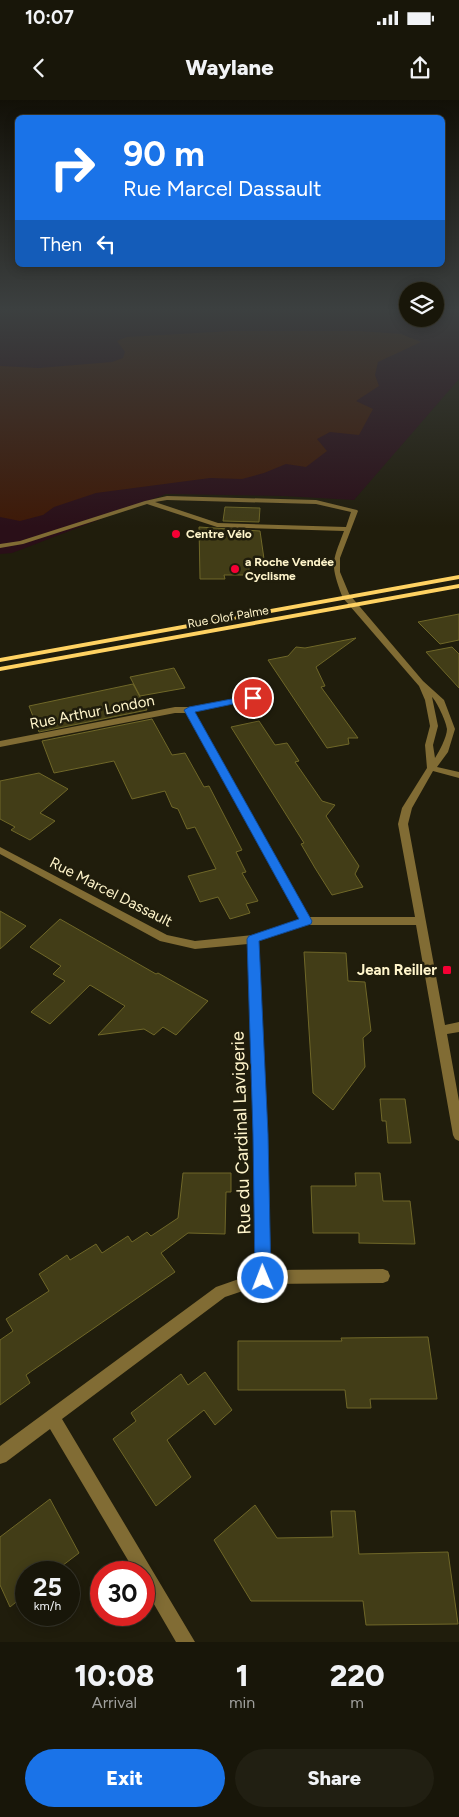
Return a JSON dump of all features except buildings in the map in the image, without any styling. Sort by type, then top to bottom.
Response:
[{"type":"main road","name":"Rue Olof Palme","points":[[0,660],[459,577]]},
{"type":"main road","name":"Rue Olof Palme","points":[[0,669],[459,586]]},
{"type":"street","points":[[0,546],[21,543],[147,502],[167,498],[316,502],[355,511],[337,558],[338,572],[346,596],[420,683],[440,700],[455,728]]},
{"type":"street","points":[[147,502],[217,525],[348,529]]},
{"type":"street","points":[[420,683],[429,700],[434,726],[429,745],[430,768]]},
{"type":"street","name":"Rue Arthur London","points":[[0,744],[175,710],[189,710],[253,698]]},
{"type":"street","points":[[189,710],[306,921]]},
{"type":"street","points":[[434,726],[455,728]]},
{"type":"street","points":[[455,728],[444,752],[430,768],[407,808],[403,824],[459,1135]]},
{"type":"street","points":[[430,768],[459,776]]},
{"type":"street","name":"Rue Marcel Dassault","points":[[0,850],[164,938],[195,945],[253,939],[306,921],[420,921]]},
{"type":"street","name":"Rue du Cardinal Lavigerie","points":[[253,939],[261,1134],[263,1278]]},
{"type":"street","points":[[440,1030],[459,1027]]},
{"type":"street","points":[[0,1456],[53,1419],[221,1292],[263,1278],[383,1276]]},
{"type":"street","points":[[53,1419],[186,1642]]},
{"type":"shaded area","points":[[0,383],[456,383],[354,500],[284,496],[166,494],[12,553],[0,554]]},
{"type":"shaded area","points":[[0,383],[378,383],[379,386],[356,401],[373,409],[359,435],[330,432],[317,439],[327,451],[306,467],[286,464],[242,479],[210,478],[96,493],[54,507],[43,515],[20,521],[0,517]]},
{"type":"place","name":"Centre Vélo","points":[[176,534]]},
{"type":"place","name":"a Roche Vendée Cyclisme","points":[[235,569]]},
{"type":"place","name":"Jean Reiller","points":[[447,970]]},
{"type":"route","points":[[253,698],[189,710],[306,921],[253,939],[261,1134],[263,1278]]}]
